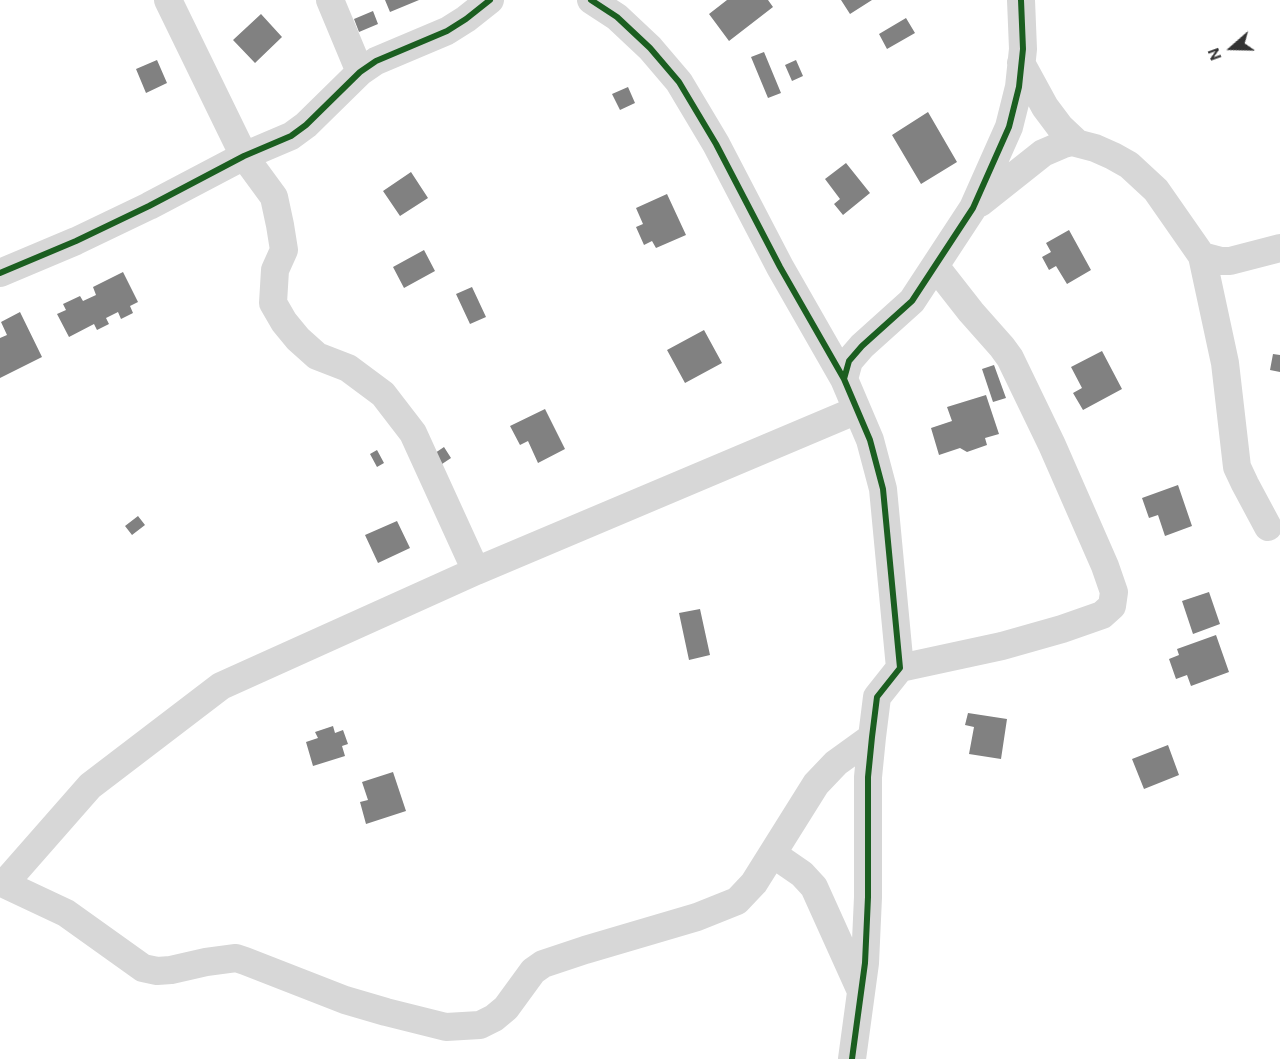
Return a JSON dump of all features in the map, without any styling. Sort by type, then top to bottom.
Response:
[{"type":"street","points":[[168,0],[243,156],[274,197],[284,250],[275,270],[273,303],[284,322],[305,345],[317,356],[348,368],[383,394],[413,433],[476,572]]},
{"type":"street","points":[[330,0],[360,72]]},
{"type":"street","points":[[0,273],[76,241],[243,156],[291,136],[360,72],[376,61],[447,31],[490,0]]},
{"type":"street","points":[[591,0],[616,17],[642,41],[679,82],[716,144],[780,267],[844,379],[870,440],[883,489],[900,668]]},
{"type":"street","points":[[844,379],[849,361],[862,346],[912,301],[973,208],[1009,127],[1019,87],[1023,49],[1021,0]]},
{"type":"street","points":[[1021,63],[1045,107],[1060,128],[1077,143]]},
{"type":"street","points":[[973,208],[1043,153],[1064,144],[1077,143],[1104,152],[1129,165],[1156,190],[1202,256],[1225,363],[1238,467],[1268,527]]},
{"type":"street","points":[[1202,256],[1230,261],[1280,248]]},
{"type":"street","points":[[852,1059],[865,963],[868,897],[868,777],[877,697],[900,668],[1002,646],[1102,615],[1112,606],[1114,592],[1105,566],[1052,445],[1010,358],[935,266]]},
{"type":"street","points":[[857,410],[476,572],[221,686],[90,786],[2,883],[66,914],[143,968],[171,970],[236,958],[345,1000],[446,1027],[480,1025],[494,1018],[506,1008],[533,971],[543,964],[697,917],[737,901],[754,883],[816,784],[836,763],[872,737]]},
{"type":"street","points":[[773,854],[802,874],[814,887],[861,991]]},
{"type":"building","points":[[385,0],[419,0],[390,12]]},
{"type":"building","points":[[727,0],[768,0],[773,7],[729,41],[709,14]]},
{"type":"building","points":[[841,0],[872,0],[850,14]]},
{"type":"building","points":[[373,11],[378,24],[359,32],[354,19]]},
{"type":"building","points":[[261,14],[282,37],[255,63],[233,40]]},
{"type":"building","points":[[906,18],[915,33],[887,49],[879,34]]},
{"type":"building","points":[[764,52],[781,93],[768,98],[751,57]]},
{"type":"building","points":[[157,60],[167,83],[146,93],[136,69]]},
{"type":"building","points":[[796,60],[803,76],[792,81],[785,65]]},
{"type":"building","points":[[628,87],[635,103],[620,110],[612,94]]},
{"type":"building","points":[[928,112],[957,162],[921,184],[892,135]]},
{"type":"building","points":[[846,163],[870,193],[843,215],[834,204],[840,199],[825,179]]},
{"type":"building","points":[[411,172],[428,198],[400,216],[383,191]]},
{"type":"building","points":[[667,194],[686,235],[656,248],[652,241],[644,245],[636,227],[643,224],[636,208]]},
{"type":"building","points":[[1069,230],[1091,270],[1067,284],[1056,266],[1049,270],[1042,257],[1051,252],[1046,243]]},
{"type":"building","points":[[424,250],[435,271],[404,288],[393,267]]},
{"type":"building","points":[[123,272],[138,302],[130,306],[133,313],[121,319],[118,312],[106,318],[109,324],[97,330],[94,324],[69,337],[57,314],[66,310],[63,304],[80,296],[83,301],[96,295],[93,287]]},
{"type":"building","points":[[472,287],[486,317],[470,324],[456,294]]},
{"type":"building","points":[[20,312],[42,357],[0,378],[0,338],[7,335],[1,322]]},
{"type":"building","points":[[704,330],[722,363],[685,383],[667,350]]},
{"type":"building","points":[[1102,351],[1122,389],[1083,410],[1073,393],[1082,388],[1071,367]]},
{"type":"building","points":[[1273,354],[1280,355],[1280,372],[1270,370]]},
{"type":"building","points":[[994,365],[1006,398],[993,402],[982,369]]},
{"type":"building","points":[[986,395],[999,434],[985,438],[987,445],[967,452],[960,448],[939,455],[931,428],[952,421],[947,407]]},
{"type":"building","points":[[545,409],[565,449],[538,463],[528,441],[520,445],[510,426]]},
{"type":"building","points":[[444,447],[451,458],[442,464],[435,453]]},
{"type":"building","points":[[377,450],[384,463],[377,467],[370,454]]},
{"type":"building","points":[[1178,485],[1192,526],[1165,536],[1158,515],[1149,518],[1142,498]]},
{"type":"building","points":[[138,516],[145,525],[132,535],[125,526]]},
{"type":"building","points":[[397,521],[410,548],[378,563],[365,535]]},
{"type":"building","points":[[1209,592],[1220,624],[1193,634],[1182,601]]},
{"type":"building","points":[[700,609],[710,655],[689,660],[679,613]]},
{"type":"building","points":[[1216,635],[1229,672],[1191,686],[1187,675],[1176,679],[1169,659],[1179,655],[1177,649]]},
{"type":"building","points":[[968,713],[1007,719],[1001,759],[969,754],[974,727],[965,725]]},
{"type":"building","points":[[333,726],[335,733],[343,730],[348,744],[342,746],[345,756],[313,766],[306,742],[318,738],[315,732]]},
{"type":"building","points":[[1168,745],[1179,775],[1144,789],[1132,759]]},
{"type":"building","points":[[393,772],[406,811],[366,824],[360,802],[368,800],[362,782]]},
{"type":"cycle path","points":[[0,273],[76,241],[244,156],[291,136],[306,125],[360,72],[376,61],[447,31],[490,0]]},
{"type":"cycle path","points":[[591,0],[617,17],[650,48],[679,82],[716,144],[780,267],[844,379]]},
{"type":"cycle path","points":[[852,1059],[865,963],[868,897],[868,777],[872,737],[877,697],[900,668],[883,489],[870,440],[844,379],[849,361],[862,346],[912,301],[973,208],[1009,127],[1019,87],[1023,49],[1021,0]]}]
